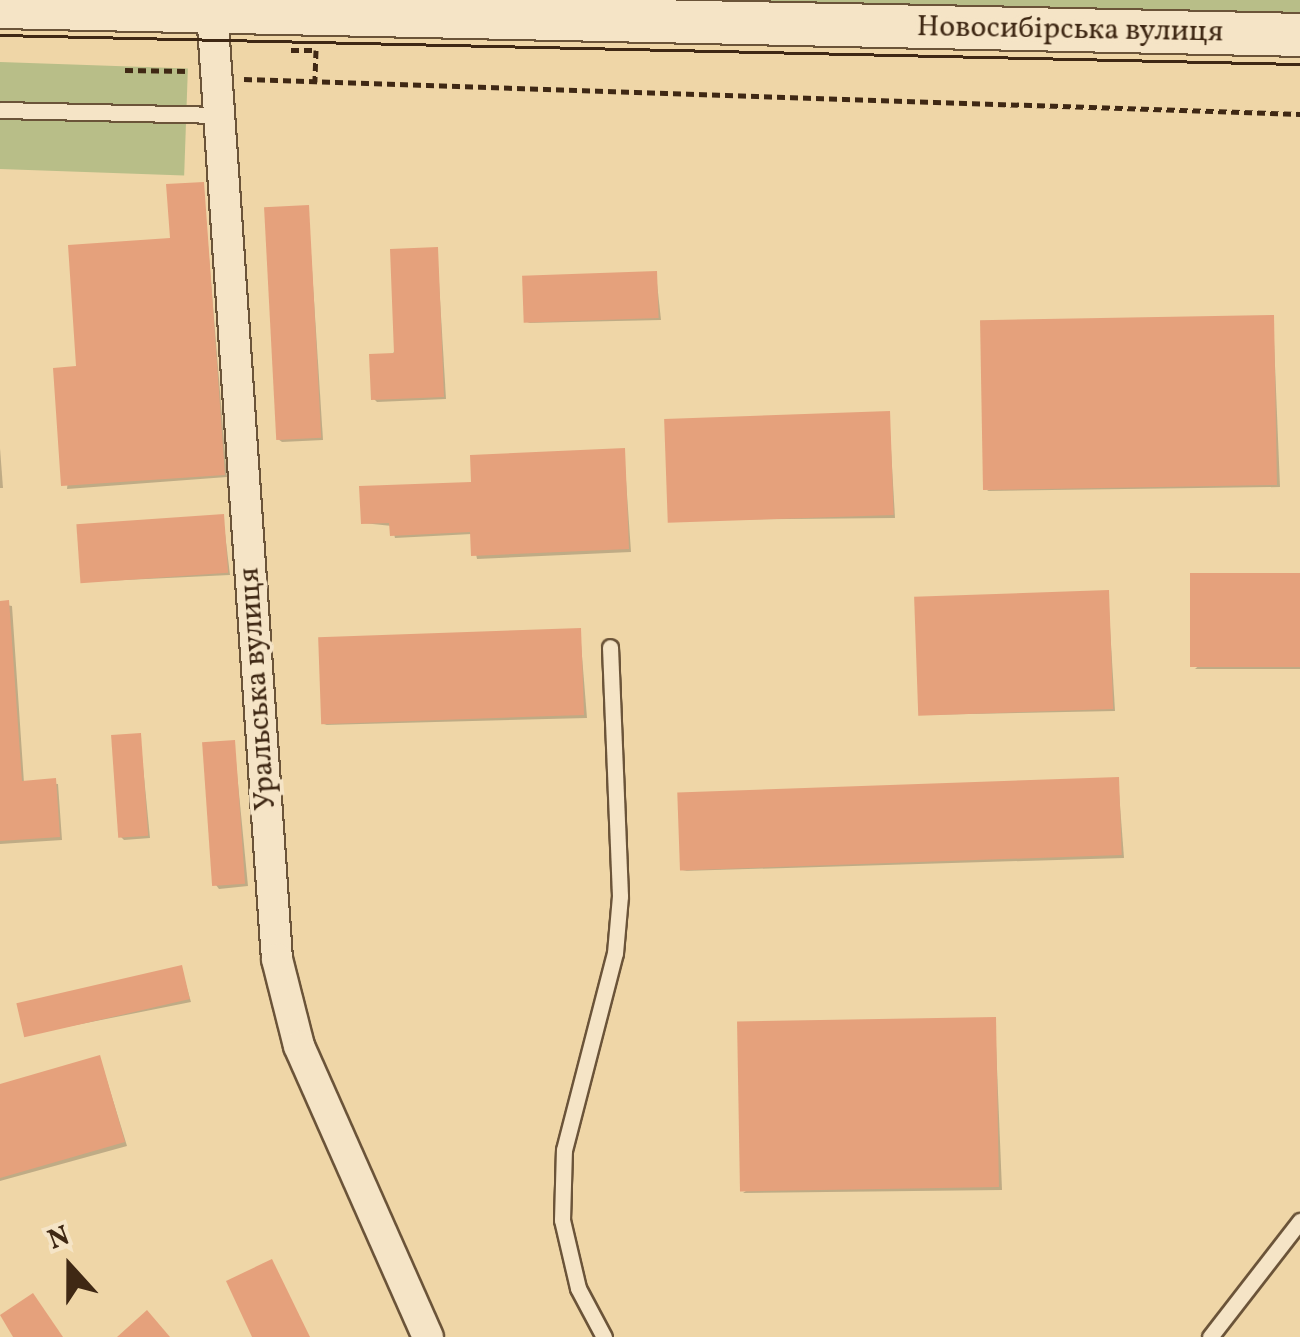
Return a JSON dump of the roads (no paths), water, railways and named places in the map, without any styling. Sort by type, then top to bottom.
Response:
[{"type":"main road","name":"Новосибірська вулиця","points":[[0,8],[1300,35]]},
{"type":"street","name":"Уральська вулиця","points":[[212,11],[276,959],[299,1046],[428,1337]]},
{"type":"lane","points":[[0,110],[218,115]]},
{"type":"lane","points":[[604,1337],[578,1288],[562,1220],[564,1150],[615,954],[620,896],[610,647]]},
{"type":"lane","points":[[1210,1337],[1300,1221]]},
{"type":"tram line","points":[[0,35],[1300,64]]}]
